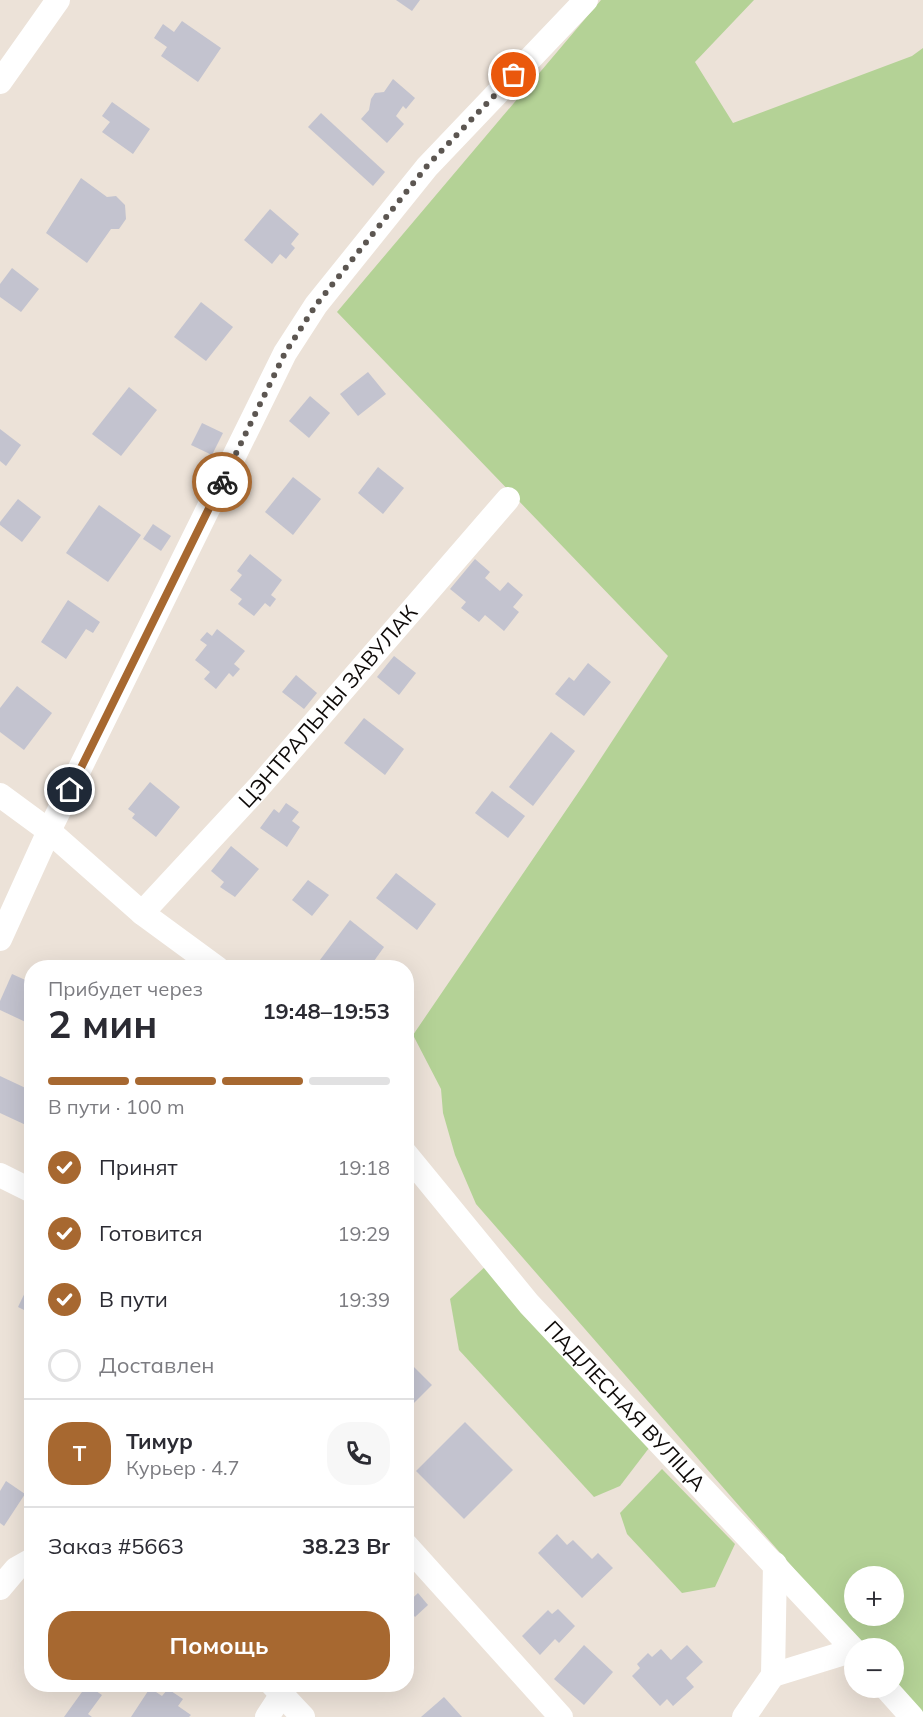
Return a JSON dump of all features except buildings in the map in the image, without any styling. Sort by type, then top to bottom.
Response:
[{"type":"street","points":[[0,82],[58,0]]},
{"type":"street","points":[[0,939],[49,831],[285,353],[316,305],[427,166],[586,0]]},
{"type":"street","name":"ЦЭНТРАЛЬНЫ ЗАВУЛАК","points":[[142,913],[258,788],[508,499]]},
{"type":"street","points":[[0,795],[49,831],[142,913],[206,960]]},
{"type":"street","name":"ПАДЛЕСНАЯ ВУЛІЦА","points":[[414,1164],[529,1304],[844,1639]]},
{"type":"street","points":[[0,1175],[24,1187]]},
{"type":"street","points":[[414,1554],[561,1717]]},
{"type":"street","points":[[0,1588],[16,1569],[24,1564]]},
{"type":"street","points":[[744,1717],[772,1675],[775,1564]]},
{"type":"street","name":"ПАДЛЕСНАЯ ВУЛІЦА","points":[[772,1675],[844,1653]]},
{"type":"street","points":[[267,1717],[276,1692]]},
{"type":"street","points":[[280,1692],[303,1717]]},
{"type":"street","points":[[895,1698],[912,1717]]},
{"type":"green space","points":[[601,0],[754,0],[695,62],[733,123],[912,56],[923,48],[923,1717],[904,1695],[904,1638],[854,1638],[476,1204],[455,1155],[443,1113],[441,1089],[414,1034],[668,656],[337,312]]},
{"type":"green space","points":[[487,1265],[649,1448],[620,1486],[594,1497],[459,1350],[450,1299]]},
{"type":"green space","points":[[662,1469],[735,1544],[715,1587],[682,1593],[627,1534],[620,1513]]},
{"type":"way so far","points":[[222,482],[285,353],[316,305],[427,166],[514,75]]},
{"type":"route","points":[[70,790],[222,482]]}]
